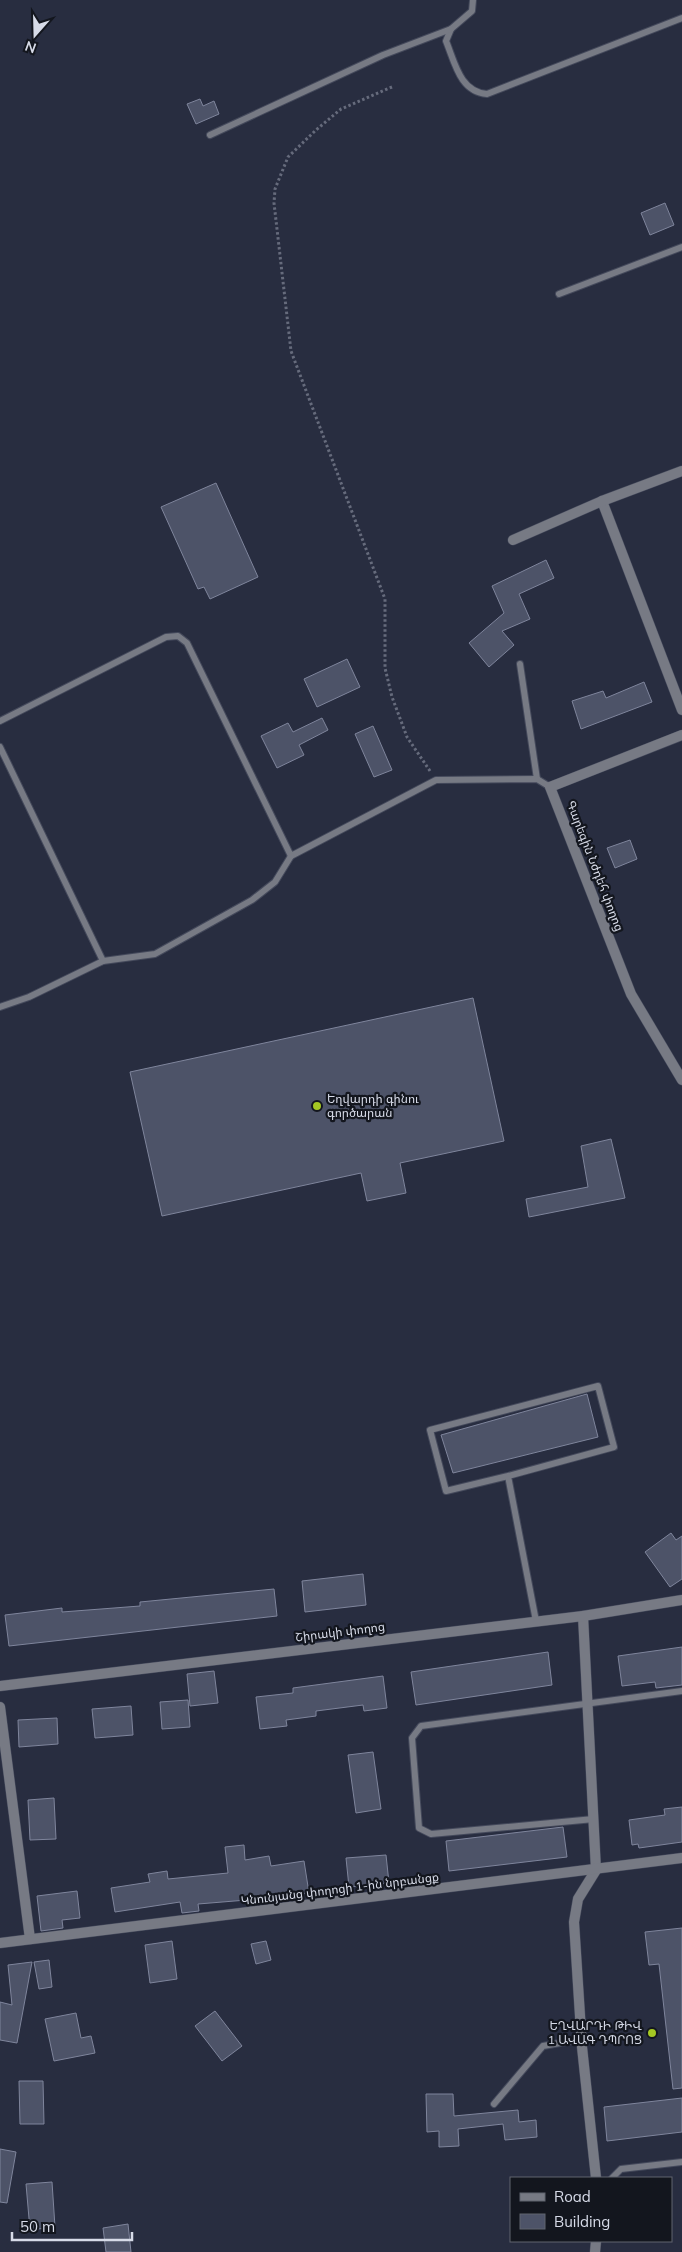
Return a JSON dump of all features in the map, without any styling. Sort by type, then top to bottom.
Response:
[{"type":"street","points":[[513,540],[602,501],[682,471]]},
{"type":"street","points":[[602,501],[682,710]]},
{"type":"street","points":[[550,787],[682,735]]},
{"type":"street","name":"Գարեգին Նժդեհ փողոց","points":[[550,787],[632,994],[680,1071]]},
{"type":"street","name":"Շիրակի փողոց","points":[[0,1686],[582,1616],[682,1600]]},
{"type":"street","points":[[582,1616],[596,1870],[578,1899],[574,1922],[582,2039],[596,2177]]},
{"type":"street","points":[[0,1707],[30,1939]]},
{"type":"street","name":"Կնունյանց փողոցի 1-ին նրբանցք","points":[[0,1943],[682,1858]]},
{"type":"lane","points":[[473,0],[472,11],[452,29],[446,41],[465,86],[477,94],[487,94],[682,18]]},
{"type":"lane","points":[[210,135],[383,54],[452,29]]},
{"type":"lane","points":[[559,294],[682,247]]},
{"type":"lane","points":[[0,721],[166,637],[178,636],[187,643],[291,856]]},
{"type":"lane","points":[[520,664],[537,779]]},
{"type":"lane","points":[[0,747],[103,961]]},
{"type":"lane","points":[[0,1007],[29,997],[103,961],[155,954],[252,900],[275,882],[291,856],[436,780],[537,779],[550,787]]},
{"type":"lane","points":[[598,1386],[614,1446],[508,1476],[446,1491],[430,1430],[598,1386]]},
{"type":"lane","points":[[508,1476],[536,1621]]},
{"type":"lane","points":[[594,1819],[431,1834],[419,1828],[412,1738],[421,1726],[682,1691]]},
{"type":"lane","points":[[494,2104],[543,2046],[582,2039]]},
{"type":"lane","points":[[613,2177],[621,2169],[682,2162]]},
{"type":"path","points":[[392,87],[341,109],[288,157],[276,189],[274,203],[291,351],[385,599],[386,668],[392,697],[407,736],[436,780]]},
{"type":"building","points":[[200,99],[203,106],[214,101],[219,114],[196,124],[187,104]]},
{"type":"building","points":[[665,203],[674,225],[650,235],[641,213]]},
{"type":"building","points":[[216,483],[258,577],[210,599],[204,587],[198,589],[161,507]]},
{"type":"building","points":[[546,560],[554,578],[519,594],[530,619],[502,631],[514,645],[489,667],[469,643],[504,613],[492,586]]},
{"type":"building","points":[[347,659],[360,687],[317,707],[304,679]]},
{"type":"building","points":[[644,682],[652,702],[581,729],[572,701],[603,691],[606,698]]},
{"type":"building","points":[[322,718],[328,730],[299,745],[304,755],[277,768],[261,736],[288,723],[293,732]]},
{"type":"building","points":[[373,726],[392,770],[374,777],[355,734]]},
{"type":"building","points":[[630,840],[637,859],[615,868],[607,848]]},
{"type":"building","name":"Եղվարդի գինու գործարան","points":[[473,998],[504,1141],[400,1163],[406,1193],[367,1201],[361,1173],[162,1216],[130,1072]]},
{"type":"building","points":[[611,1139],[625,1198],[529,1217],[526,1199],[588,1187],[581,1146]]},
{"type":"building","points":[[587,1394],[598,1437],[453,1473],[441,1435]]},
{"type":"building","points":[[671,1533],[676,1540],[682,1536],[682,1579],[670,1587],[645,1552]]},
{"type":"building","points":[[363,1574],[366,1605],[305,1612],[302,1581]]},
{"type":"building","points":[[274,1589],[277,1616],[9,1646],[5,1615],[62,1608],[62,1612],[140,1606],[140,1602]]},
{"type":"building","points":[[682,1647],[682,1685],[656,1688],[655,1682],[622,1686],[618,1656]]},
{"type":"building","points":[[548,1652],[552,1685],[416,1705],[411,1672]]},
{"type":"building","points":[[214,1671],[218,1703],[190,1706],[187,1674]]},
{"type":"building","points":[[383,1676],[387,1708],[364,1711],[363,1705],[316,1711],[316,1716],[286,1720],[287,1726],[260,1729],[256,1697],[293,1693],[293,1688]]},
{"type":"building","points":[[188,1700],[190,1727],[162,1729],[160,1702]]},
{"type":"building","points":[[131,1706],[133,1735],[95,1738],[92,1709]]},
{"type":"building","points":[[57,1718],[58,1744],[19,1747],[18,1720]]},
{"type":"building","points":[[373,1752],[381,1809],[356,1813],[348,1755]]},
{"type":"building","points":[[54,1798],[56,1839],[30,1840],[28,1800]]},
{"type":"building","points":[[682,1807],[682,1842],[639,1848],[638,1844],[632,1845],[629,1820],[665,1815],[664,1809]]},
{"type":"building","points":[[563,1827],[567,1857],[449,1871],[446,1841]]},
{"type":"building","points":[[244,1845],[245,1860],[269,1856],[271,1866],[304,1861],[309,1893],[273,1898],[274,1902],[260,1904],[259,1899],[198,1904],[199,1911],[182,1913],[180,1902],[115,1912],[111,1888],[150,1882],[148,1874],[167,1871],[168,1879],[228,1873],[225,1847]]},
{"type":"building","points":[[386,1855],[389,1883],[349,1887],[346,1858]]},
{"type":"building","points":[[77,1891],[80,1918],[62,1920],[63,1928],[41,1931],[37,1896]]},
{"type":"building","points":[[682,1928],[682,2088],[673,2089],[659,1964],[649,1965],[645,1932]]},
{"type":"building","points":[[172,1941],[177,1979],[150,1983],[145,1945]]},
{"type":"building","points":[[266,1941],[271,1960],[256,1964],[251,1944]]},
{"type":"building","points":[[49,1960],[52,1987],[39,1989],[34,1962]]},
{"type":"building","points":[[32,1962],[17,2043],[0,2040],[0,2002],[12,2005],[8,1965]]},
{"type":"building","points":[[215,2011],[242,2046],[222,2061],[195,2026]]},
{"type":"building","points":[[76,2013],[81,2038],[91,2036],[95,2053],[54,2061],[45,2019]]},
{"type":"building","points":[[19,2081],[43,2081],[44,2124],[20,2124]]},
{"type":"building","points":[[426,2094],[453,2094],[454,2116],[518,2110],[519,2122],[536,2120],[537,2137],[505,2140],[503,2124],[458,2129],[459,2146],[439,2147],[439,2131],[427,2132]]},
{"type":"building","points":[[682,2098],[682,2132],[607,2141],[604,2107]]},
{"type":"building","points":[[0,2149],[16,2152],[7,2203],[0,2202]]},
{"type":"building","points":[[52,2182],[55,2227],[30,2230],[26,2184]]},
{"type":"building","points":[[128,2224],[131,2252],[106,2252],[103,2228]]},
{"type":"place","name":"Եղվարդի գինու գործարան","points":[[317,1106]]},
{"type":"place","name":"ԵՂՎԱՐԴԻ ԹԻՎ 1 ԱՎԱԳ ԴՊՐՈՑ","points":[[652,2033]]}]
